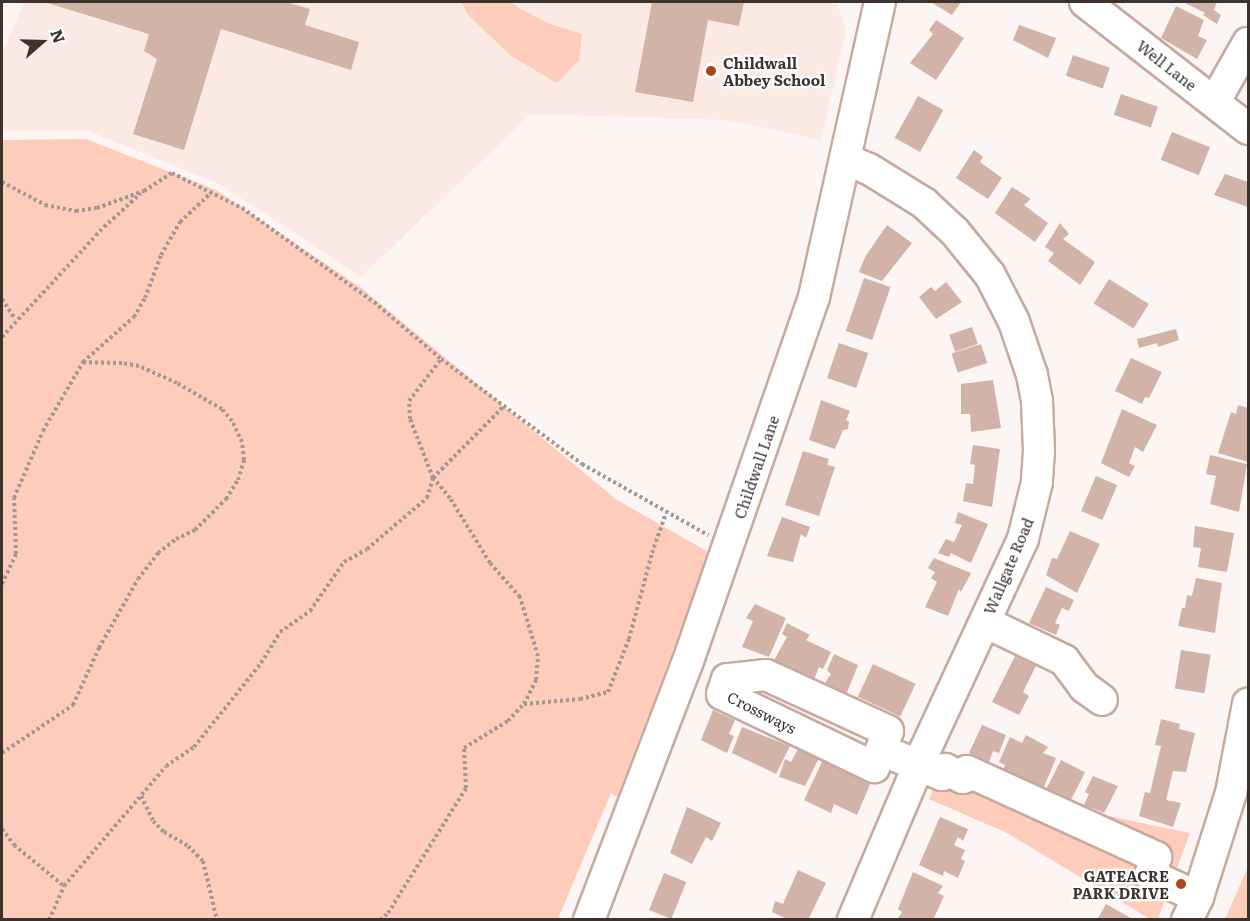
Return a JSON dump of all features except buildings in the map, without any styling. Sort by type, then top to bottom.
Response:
[{"type":"street","name":"Well Lane","points":[[1085,2],[1215,101],[1248,129]]},
{"type":"street","name":"Childwall Lane","points":[[589,920],[687,663],[814,297],[845,159],[874,10]]},
{"type":"street","points":[[1215,101],[1248,43]]},
{"type":"street","name":"Wallgate Road","points":[[845,159],[869,169],[916,198],[955,232],[998,289],[1026,354],[1037,401],[1039,425],[1037,482],[1023,538],[985,622],[942,773],[853,920]]},
{"type":"street","points":[[985,622],[1064,660],[1084,687],[1102,700]]},
{"type":"street","name":"Crossways","points":[[766,675],[888,731],[881,750],[874,767],[722,694],[727,679],[766,675]]},
{"type":"street","points":[[881,750],[942,773],[967,771],[1156,857],[1149,875],[1193,908],[1231,793],[1248,704]]},
{"type":"path","points":[[2,337],[15,319],[104,227],[144,191],[172,173],[243,208],[374,302],[441,359],[582,464],[666,513],[728,545]]},
{"type":"path","points":[[2,182],[45,205],[76,211],[97,208],[144,191]]},
{"type":"path","points":[[2,584],[16,554],[14,498],[43,431],[83,362],[134,317],[145,298],[161,255],[180,222],[211,193]]},
{"type":"path","points":[[2,299],[15,319]]},
{"type":"path","points":[[380,920],[388,913],[466,788],[464,748],[508,721],[524,704],[536,680],[538,656],[520,597],[489,563],[450,498],[433,478],[410,419],[409,401],[441,359]]},
{"type":"path","points":[[2,753],[73,705],[99,648],[138,579],[159,553],[176,539],[195,530],[226,499],[238,480],[244,460],[242,442],[232,421],[222,409],[177,383],[139,366],[83,362]]},
{"type":"path","points":[[49,920],[64,886],[166,766],[194,747],[261,663],[280,632],[310,611],[344,562],[367,549],[426,498],[433,478],[504,406]]},
{"type":"path","points":[[524,704],[580,699],[608,692],[632,630],[652,553],[666,513]]},
{"type":"path","points":[[141,796],[153,821],[165,832],[188,846],[203,861],[217,920]]},
{"type":"path","points":[[2,829],[22,852],[64,886]]},
{"type":"shaded area","points":[[24,2],[837,2],[846,32],[821,140],[728,120],[531,114],[361,277],[221,185],[89,131],[2,131],[2,54]]},
{"type":"shaded area","points":[[461,2],[511,2],[550,24],[582,34],[579,60],[557,83],[511,56],[468,15]]},
{"type":"shaded area","points":[[86,139],[216,190],[360,287],[617,500],[710,553],[617,797],[611,793],[558,919],[2,919],[2,140]]},
{"type":"shaded area","points":[[948,775],[1072,803],[1104,815],[1190,833],[1158,919],[1150,919],[1007,833],[929,799],[935,785]]},
{"type":"shaded area","points":[[1248,867],[1248,919],[1225,919]]},
{"type":"place","name":"Childwall Abbey School","points":[[711,71]]},
{"type":"place","name":"GATEACRE PARK DRIVE","points":[[1181,884]]}]
